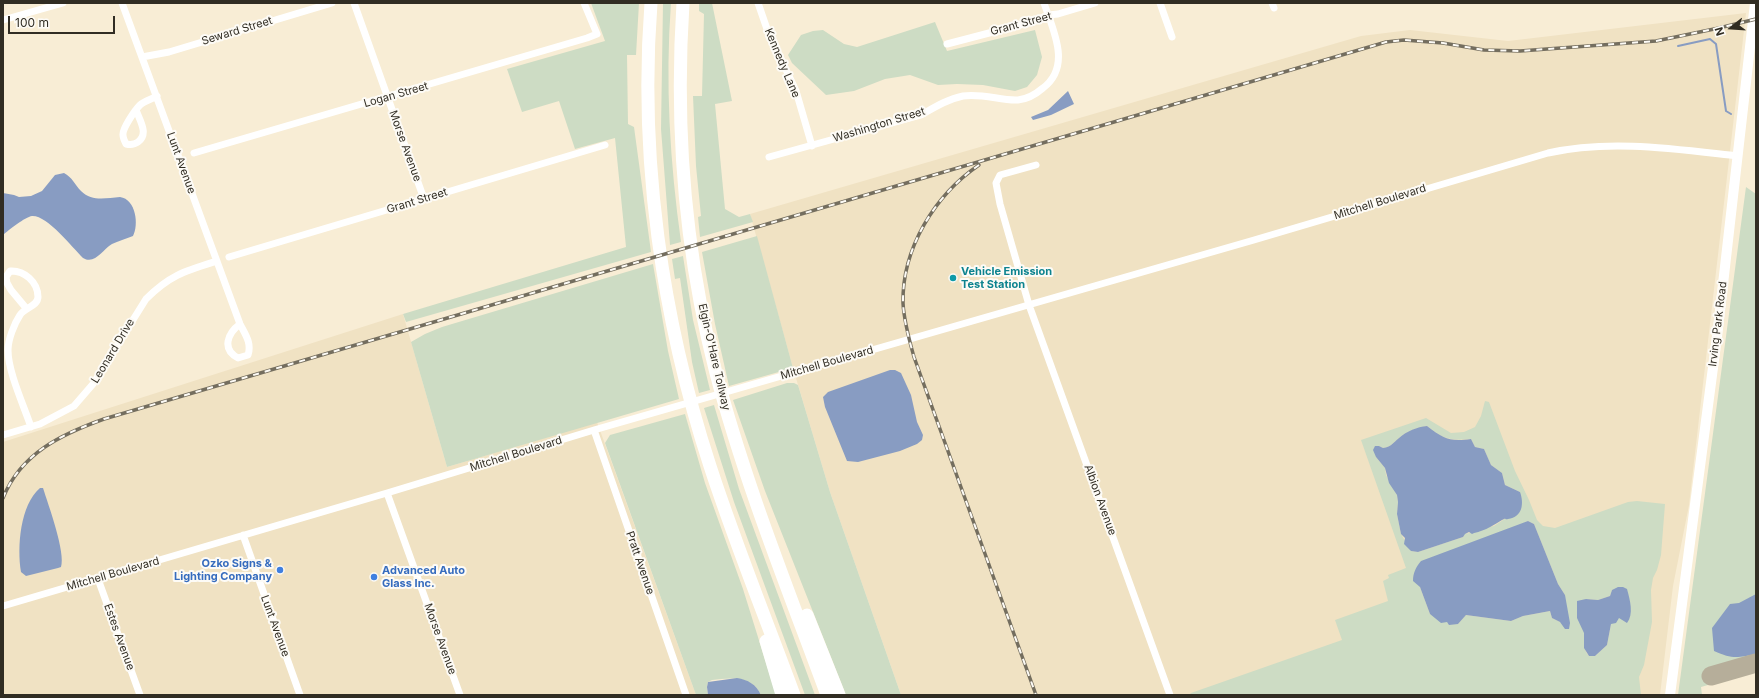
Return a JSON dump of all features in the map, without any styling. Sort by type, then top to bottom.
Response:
[{"type":"highway","points":[[650,3],[648,84],[658,232],[677,346],[698,427],[710,466],[794,695]]},
{"type":"highway","name":"Elgin-O'Hare Tollway","points":[[683,3],[680,91],[684,178],[696,270],[716,371],[729,418],[763,521],[827,695]]},
{"type":"highway","points":[[763,521],[786,564],[839,695]]},
{"type":"highway","points":[[744,560],[766,645],[782,695]]},
{"type":"main road","name":"Irving Park Road","points":[[1670,695],[1717,337],[1754,3]]},
{"type":"street","points":[[3,20],[64,3]]},
{"type":"street","name":"Lunt Avenue","points":[[122,3],[240,324]]},
{"type":"street","name":"Seward Street","points":[[142,57],[169,52],[332,3]]},
{"type":"street","name":"Morse Avenue","points":[[354,3],[424,199]]},
{"type":"street","name":"Logan Street","points":[[194,153],[387,98],[597,34],[584,3]]},
{"type":"street","name":"Kennedy Lane","points":[[758,3],[767,29],[796,91],[812,146]]},
{"type":"street","points":[[1044,3],[1048,15]]},
{"type":"street","name":"Grant Street","points":[[947,44],[1035,21],[1048,15],[1058,14],[1095,3]]},
{"type":"street","points":[[1160,3],[1172,37]]},
{"type":"street","name":"Washington Street","points":[[769,157],[922,115],[943,102],[961,97],[982,96],[1018,100],[1026,98],[1042,89],[1053,77],[1057,67],[1059,52],[1048,15]]},
{"type":"street","points":[[136,110],[140,105],[157,96]]},
{"type":"street","name":"Grant Street","points":[[229,257],[605,144]]},
{"type":"street","name":"Mitchell Boulevard","points":[[3,606],[387,493],[594,430],[1556,151],[1593,146],[1652,147],[1738,156]]},
{"type":"street","points":[[1029,305],[1014,256],[996,183],[1000,175],[1036,165]]},
{"type":"street","name":"Leonard Drive","points":[[3,435],[31,427],[57,416],[74,406],[93,384],[146,299],[157,288],[173,276],[217,261]]},
{"type":"street","points":[[26,308],[7,283],[6,277],[10,271],[18,270],[26,275],[38,290],[38,299],[35,304],[26,308],[20,315],[12,333],[8,353],[15,380],[31,427]]},
{"type":"street","name":"Albion Avenue","points":[[1029,305],[1170,695]]},
{"type":"street","name":"Pratt Avenue","points":[[594,430],[686,695]]},
{"type":"street","name":"Morse Avenue","points":[[387,493],[460,695]]},
{"type":"street","name":"Lunt Avenue","points":[[243,535],[300,695]]},
{"type":"street","name":"Estes Avenue","points":[[98,579],[140,695]]},
{"type":"shaded area","points":[[1746,13],[1689,505],[1673,586],[1660,695],[901,695],[830,492],[793,368],[750,214],[1361,36],[1410,30],[1508,41]]},
{"type":"shaded area","points":[[403,314],[447,467],[597,422],[696,695],[3,695],[3,442]]},
{"type":"green space","points":[[591,3],[639,3],[636,55],[627,55],[628,124],[634,127],[651,252],[406,322],[403,314],[626,247],[615,138],[575,149],[559,101],[522,112],[507,69],[605,41]]},
{"type":"green space","points":[[663,3],[671,3],[668,63],[671,153],[681,242],[670,245],[661,129]]},
{"type":"green space","points":[[699,3],[712,3],[732,101],[715,104],[725,209],[739,217],[750,214],[753,222],[700,237],[698,217],[701,216],[696,166],[693,96],[702,96],[704,14],[699,11]]},
{"type":"green space","points":[[935,22],[947,51],[1035,30],[1042,57],[1037,75],[1027,87],[1015,91],[983,85],[938,85],[910,75],[885,79],[854,91],[826,95],[792,63],[788,55],[801,35],[813,31],[823,30],[844,44],[857,47]]},
{"type":"green space","points":[[1746,187],[1756,194],[1756,655],[1705,672],[1708,685],[1701,687],[1702,695],[1678,695]]},
{"type":"green space","points":[[757,236],[793,368],[729,386],[715,324],[702,252]]},
{"type":"green space","points":[[683,256],[693,320],[710,390],[699,393],[692,362],[680,278],[675,279],[672,259]]},
{"type":"green space","points":[[653,264],[668,351],[679,399],[447,467],[411,342],[442,327]]},
{"type":"green space","points":[[787,383],[794,383],[798,385],[830,492],[901,695],[846,695],[765,491],[733,400]]},
{"type":"green space","points":[[1485,401],[1489,402],[1515,471],[1537,520],[1543,526],[1555,528],[1628,502],[1637,501],[1665,504],[1661,555],[1653,578],[1651,590],[1652,622],[1644,665],[1639,677],[1641,695],[1189,695],[1191,693],[1342,640],[1335,620],[1388,601],[1383,581],[1389,578],[1388,575],[1406,568],[1361,440],[1426,418],[1451,433],[1464,432],[1475,427],[1481,416]],"holes":[[[1427,426],[1438,434],[1447,438],[1458,440],[1471,439],[1475,447],[1484,449],[1491,465],[1502,473],[1505,485],[1520,492],[1506,518],[1494,526],[1485,528],[1481,531],[1464,534],[1463,537],[1418,552],[1411,551],[1401,534],[1397,514],[1397,495],[1386,475],[1385,468],[1376,457],[1379,446],[1383,448],[1388,447],[1405,433]],[[1528,521],[1534,524],[1558,584],[1565,595],[1562,623],[1552,618],[1550,611],[1523,616],[1511,621],[1466,615],[1458,624],[1447,622],[1430,614],[1420,587]],[[1612,590],[1611,624],[1607,645],[1595,656],[1589,656],[1585,647],[1585,634],[1577,614],[1577,607],[1586,599],[1598,600],[1610,596]]]},
{"type":"green space","points":[[714,405],[739,489],[815,695],[805,695],[734,502],[704,408]]},
{"type":"green space","points":[[685,414],[705,483],[743,589],[776,695],[761,695],[752,684],[746,681],[740,679],[726,679],[712,680],[708,682],[708,695],[696,695],[605,443],[610,435]]},
{"type":"water","points":[[1068,91],[1074,104],[1051,115],[1033,120],[1031,117],[1048,110]]},
{"type":"water","points":[[64,173],[81,191],[90,197],[120,197],[130,202],[136,219],[136,226],[133,236],[112,244],[95,258],[87,260],[83,258],[52,226],[38,217],[32,216],[25,219],[3,235],[3,193],[19,197],[31,196],[42,191],[55,175]]},
{"type":"water","points":[[890,370],[895,370],[901,373],[911,395],[917,422],[923,435],[922,440],[917,444],[900,451],[858,462],[847,461],[825,407],[823,397],[828,392]]},
{"type":"water","points":[[1427,426],[1443,437],[1452,440],[1471,439],[1475,447],[1484,449],[1491,465],[1502,473],[1505,485],[1520,492],[1522,505],[1517,515],[1513,518],[1504,519],[1480,532],[1472,534],[1469,532],[1463,537],[1418,552],[1411,551],[1404,544],[1405,538],[1401,534],[1397,514],[1397,495],[1389,483],[1385,468],[1376,457],[1373,450],[1375,446],[1383,448],[1388,447],[1409,431]]},
{"type":"water","points":[[40,488],[43,488],[56,528],[61,551],[61,567],[26,576],[21,572],[19,551],[20,539],[24,515],[33,495]]},
{"type":"water","points":[[1528,521],[1534,524],[1558,584],[1565,595],[1570,623],[1569,629],[1565,629],[1560,622],[1552,618],[1550,611],[1523,616],[1511,621],[1466,615],[1458,624],[1449,625],[1447,622],[1441,623],[1430,614],[1420,587],[1413,581],[1415,570],[1421,561]]},
{"type":"water","points":[[1618,587],[1627,589],[1631,607],[1629,619],[1627,623],[1619,618],[1616,623],[1611,624],[1607,645],[1595,656],[1589,656],[1584,648],[1584,633],[1577,618],[1577,601],[1586,599],[1598,600],[1610,596],[1612,590]]},
{"type":"water","points":[[1756,594],[1756,654],[1735,657],[1714,651],[1712,628],[1730,604],[1739,603]]},
{"type":"water","points":[[737,678],[751,683],[757,688],[761,695],[708,695],[708,682]]},
{"type":"waterway","points":[[1678,46],[1710,39],[1716,44],[1726,111],[1731,114]]},
{"type":"taxiway","points":[[1711,676],[1756,663]]},
{"type":"railway","points":[[3,498],[20,469],[44,447],[73,431],[104,419],[1386,42],[1404,40],[1443,43],[1484,50],[1520,51],[1656,41],[1756,19]]},
{"type":"railway","points":[[979,165],[948,191],[935,207],[924,225],[908,262],[904,283],[903,303],[907,330],[914,357],[1036,695]]},
{"type":"place","name":"Vehicle Emission Test Station","points":[[953,278]]},
{"type":"place","name":"Ozko Signs & Lighting Company","points":[[280,570]]},
{"type":"place","name":"Advanced Auto Glass Inc.","points":[[374,577]]}]
